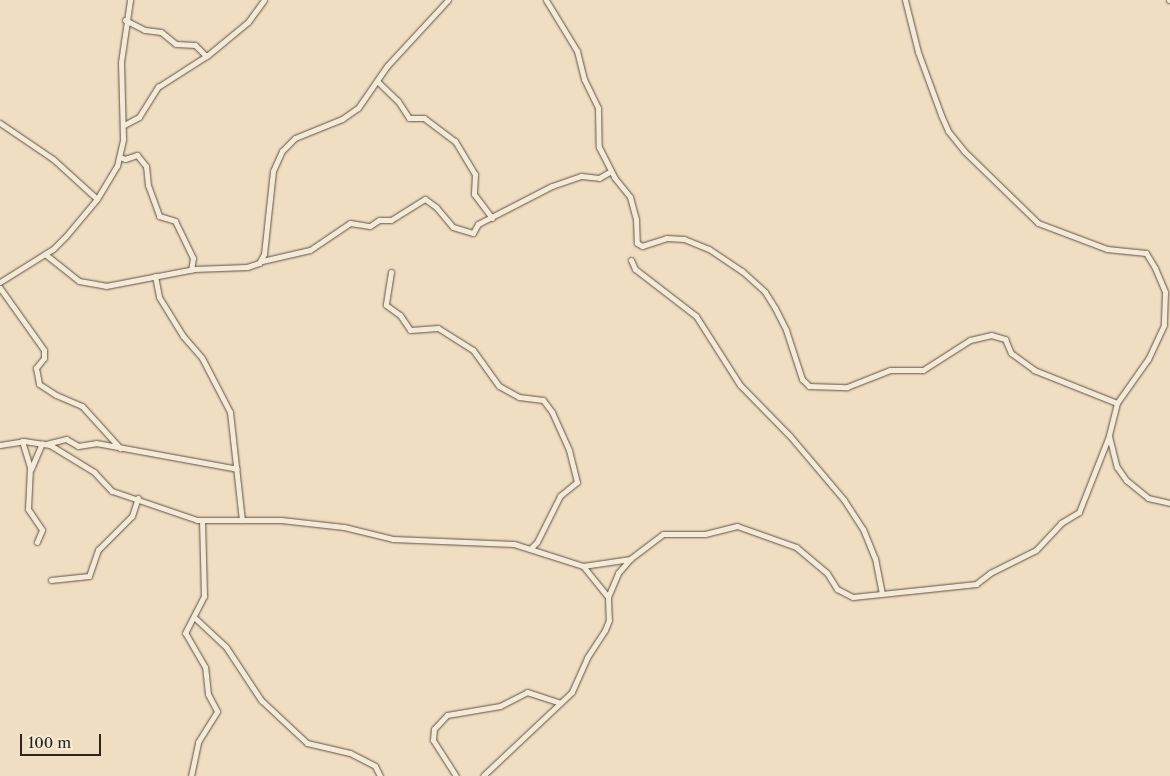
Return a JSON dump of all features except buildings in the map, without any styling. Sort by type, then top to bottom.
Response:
[{"type":"street","points":[[0,282],[45,254],[66,236],[97,199],[120,157],[124,124],[121,62],[125,20],[130,0]]},
{"type":"street","points":[[124,124],[139,117],[158,87],[206,56],[248,22],[264,0]]},
{"type":"street","points":[[262,261],[273,171],[278,157],[295,138],[350,115],[403,47],[448,0]]},
{"type":"street","points":[[546,0],[577,51],[584,79],[598,108],[599,147],[611,171],[630,197],[636,219],[636,238],[640,245],[666,238],[694,243],[736,266],[765,292],[786,330],[802,380],[809,386],[847,387],[890,370],[923,370],[970,340],[991,335],[1005,339],[1011,353],[1034,370],[1116,403]]},
{"type":"street","points":[[484,776],[572,692],[587,658],[605,630],[609,620],[608,597],[618,574],[630,559],[663,534],[705,534],[742,526],[796,547],[827,573],[843,594],[864,598],[882,593],[976,584],[990,573],[1036,550],[1060,523],[1082,509],[1109,436],[1116,403],[1148,358],[1167,325],[1164,285],[1146,253],[1107,249],[1038,223],[964,152],[948,131],[938,108],[918,52],[905,0]]},
{"type":"street","points":[[125,20],[145,30],[161,32],[178,45],[195,45],[206,56]]},
{"type":"street","points":[[377,81],[395,98],[409,118],[424,118],[456,140],[475,174],[474,194],[492,218]]},
{"type":"street","points":[[0,123],[53,159],[97,199]]},
{"type":"street","points":[[120,157],[127,159],[137,155],[146,166],[148,185],[159,216],[176,222],[193,258],[191,270]]},
{"type":"street","points":[[45,254],[54,258],[73,278],[89,285],[113,286],[191,270],[247,267],[262,261],[310,250],[350,223],[370,226],[379,220],[391,220],[425,199],[436,207],[453,227],[472,233],[477,224],[552,186],[580,176],[599,178],[611,171]]},
{"type":"street","points":[[630,260],[640,272],[696,316],[740,385],[790,436],[844,500],[863,529],[875,558],[882,593]]},
{"type":"street","points":[[391,272],[386,306],[400,315],[410,330],[438,328],[473,350],[500,386],[519,397],[543,400],[552,412],[569,450],[577,482],[560,496],[538,542],[530,549]]},
{"type":"street","points":[[155,276],[159,297],[183,336],[202,358],[230,412],[242,520]]},
{"type":"street","points":[[0,288],[44,350],[44,358],[36,368],[39,384],[56,396],[82,406],[120,448]]},
{"type":"street","points":[[1109,436],[1117,467],[1126,480],[1148,498],[1160,504],[1170,503]]},
{"type":"street","points":[[44,444],[68,439],[78,446],[92,442],[237,469]]},
{"type":"street","points":[[0,445],[22,441],[44,444],[76,459],[112,491],[138,498],[202,521],[297,522],[344,527],[393,539],[491,542],[530,549],[583,566],[630,559]]},
{"type":"street","points":[[22,441],[30,472],[28,509],[42,530],[37,542]]},
{"type":"street","points":[[30,472],[44,444]]},
{"type":"street","points":[[51,580],[88,576],[98,550],[132,516],[138,498]]},
{"type":"street","points":[[190,776],[198,742],[217,711],[208,694],[205,667],[185,633],[195,618],[204,593],[202,521]]},
{"type":"street","points":[[583,566],[608,597]]},
{"type":"street","points":[[195,618],[226,647],[261,700],[307,743],[350,753],[375,766],[380,776]]},
{"type":"street","points":[[456,776],[433,740],[434,729],[447,715],[500,706],[527,692],[560,703]]}]
